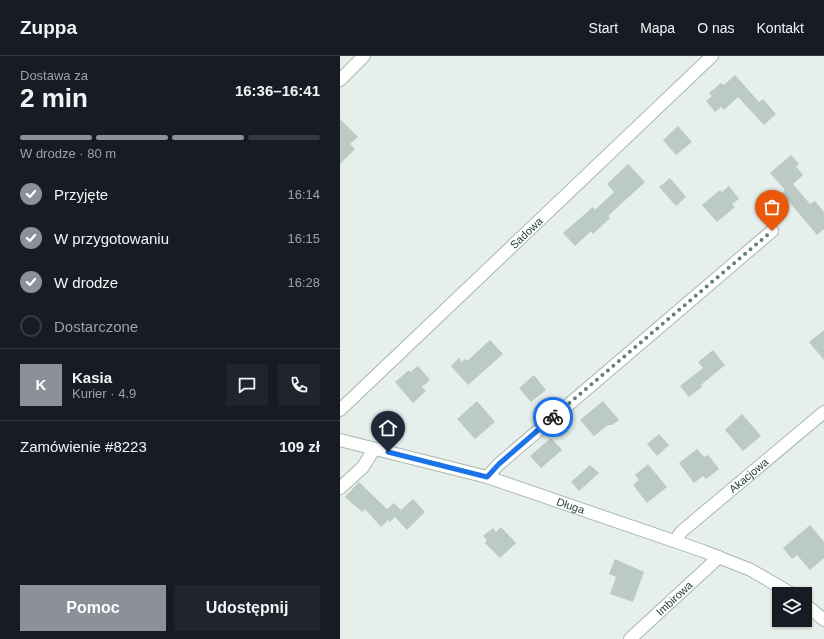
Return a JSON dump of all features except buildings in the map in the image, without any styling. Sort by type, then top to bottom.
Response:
[{"type":"street","points":[[340,80],[364,56]]},
{"type":"street","name":"Sadowa","points":[[340,410],[712,56]]},
{"type":"street","points":[[487,477],[505,459],[772,231]]},
{"type":"street","name":"Akacjowa","points":[[675,541],[681,532],[824,412]]},
{"type":"street","name":"Długa","points":[[340,440],[487,477],[719,557],[751,570],[780,587]]},
{"type":"street","points":[[340,488],[363,467],[374,448]]},
{"type":"street","name":"Imbirowa","points":[[630,639],[719,557]]},
{"type":"street","points":[[812,610],[824,620]]},
{"type":"way so far","points":[[553,417],[772,231]]},
{"type":"route","points":[[388,452],[487,477],[499,464],[553,417]]}]
